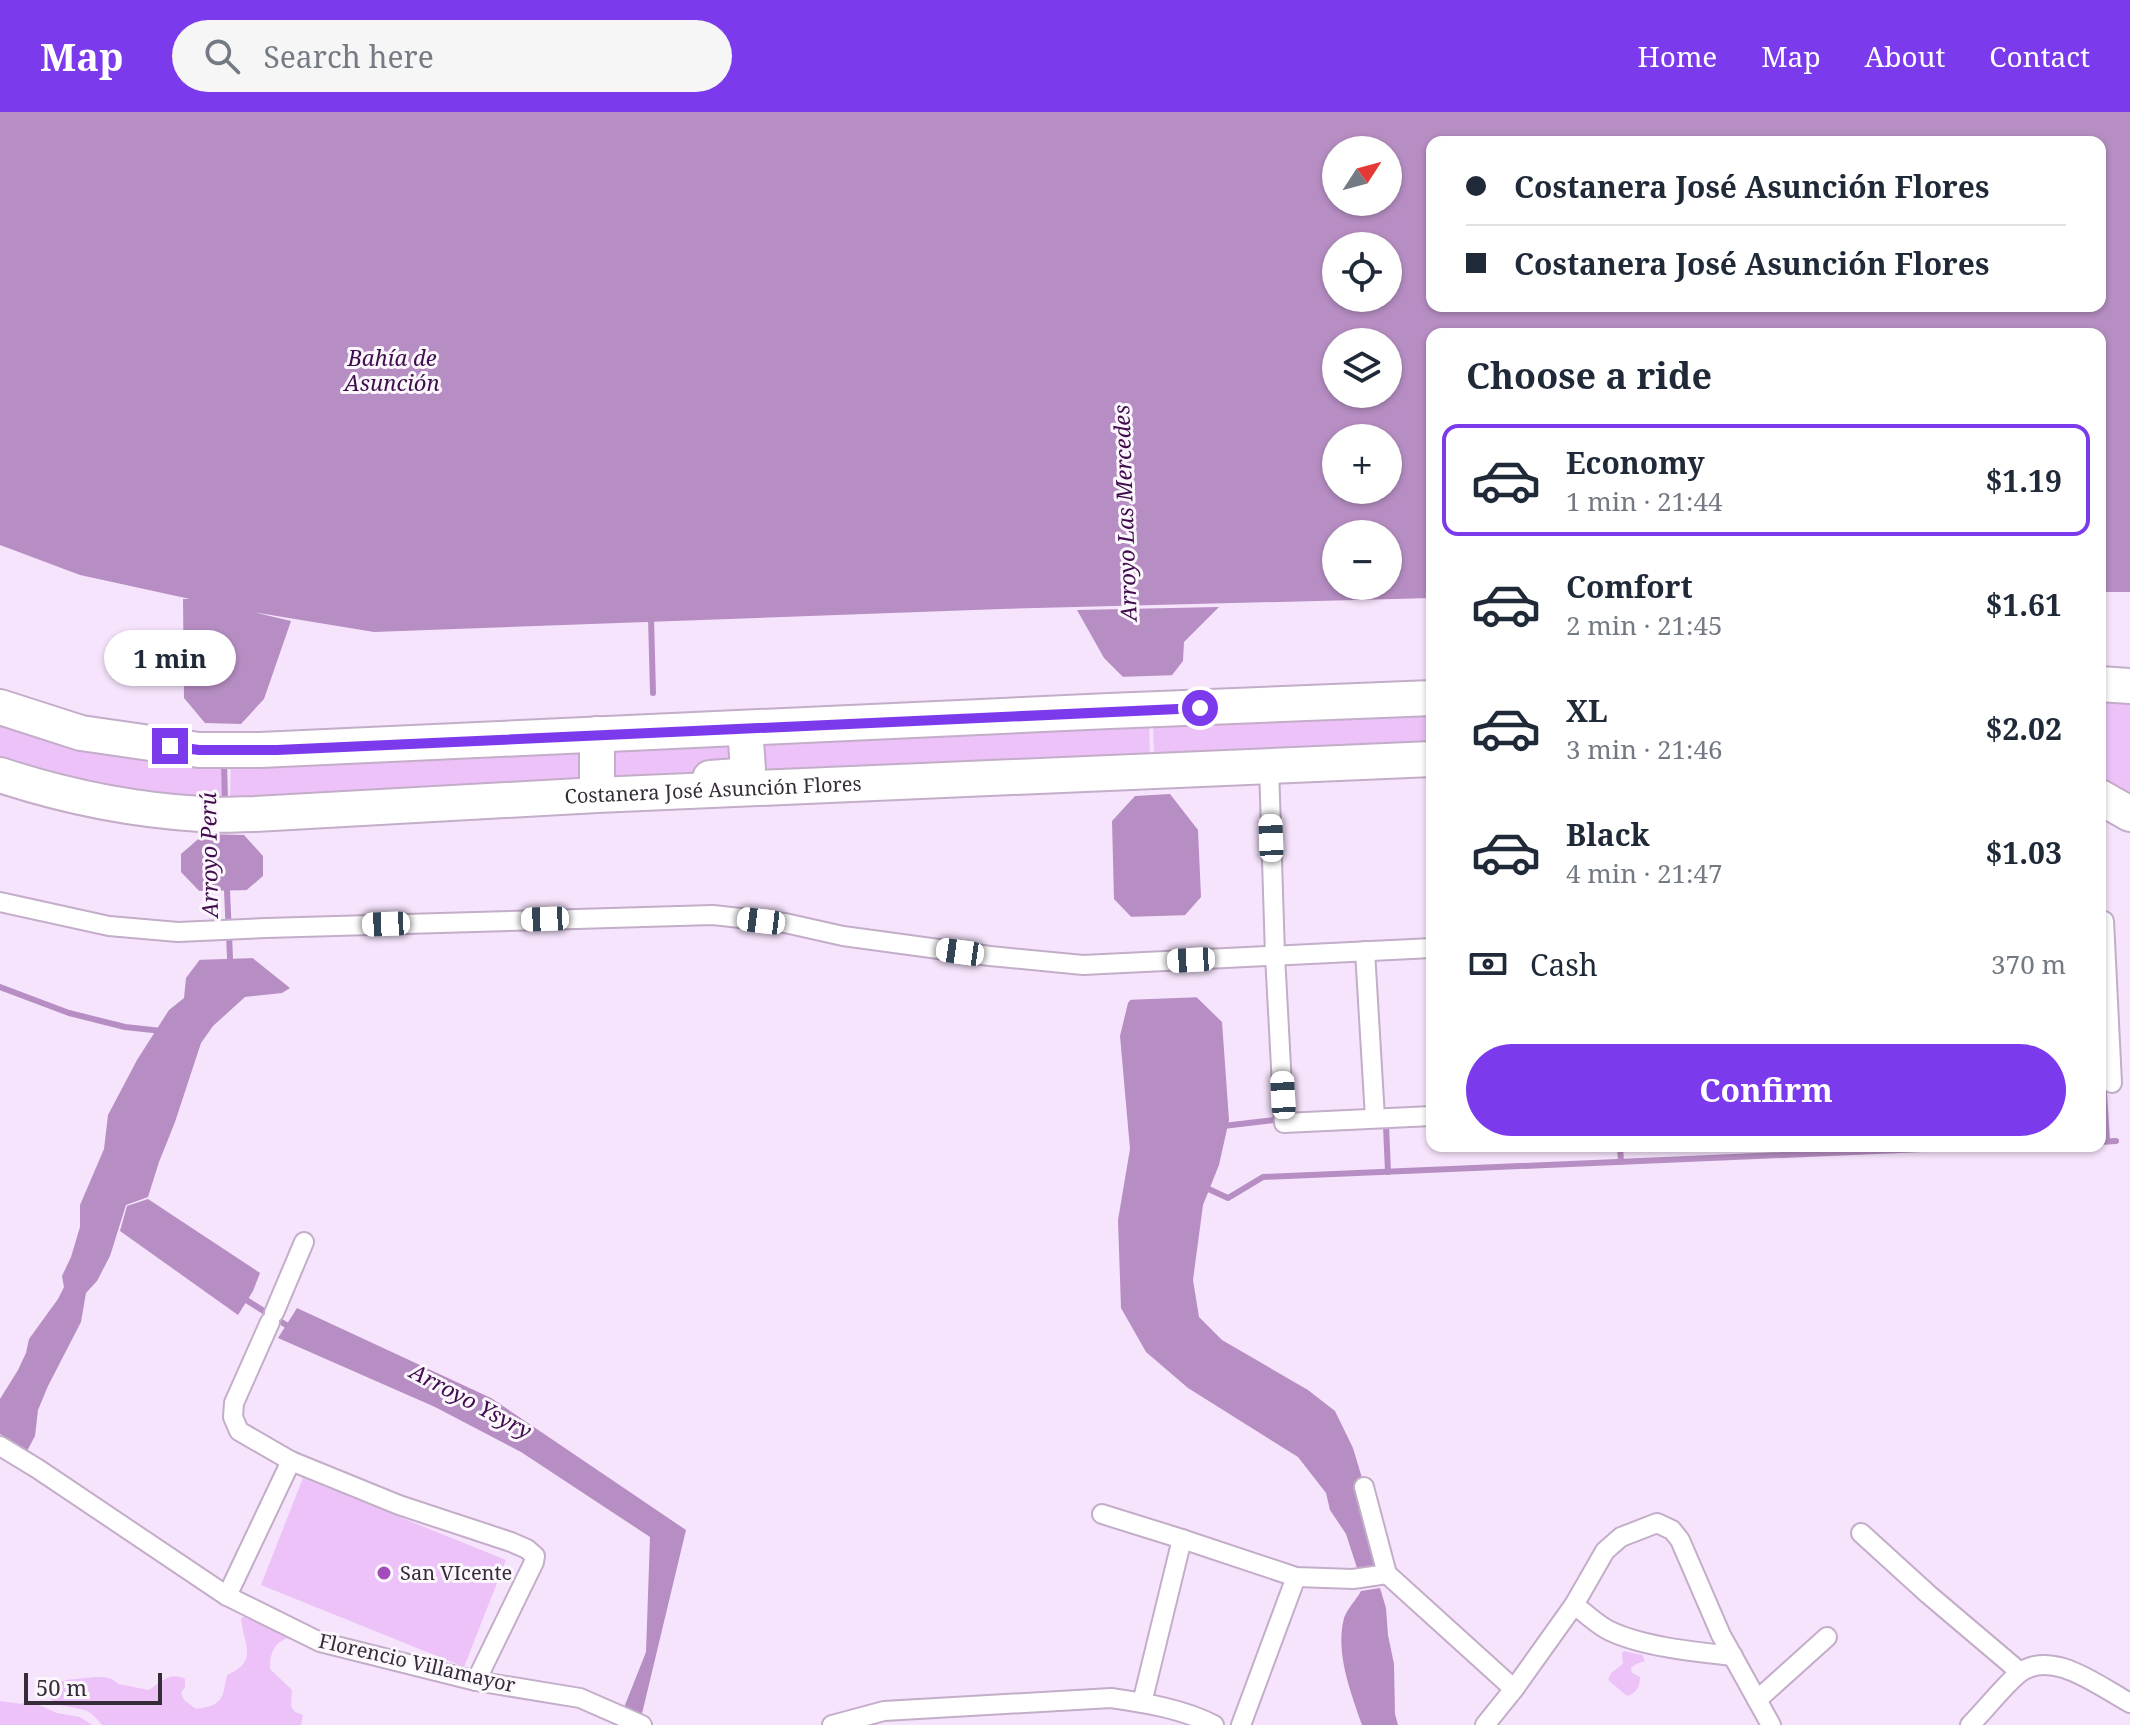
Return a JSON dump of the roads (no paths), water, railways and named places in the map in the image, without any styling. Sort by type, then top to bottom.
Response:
[{"type":"highway","points":[[2106,684],[2130,686]]},
{"type":"highway","points":[[0,707],[81,733],[199,750],[260,750],[1426,698]]},
{"type":"highway","points":[[686,791],[704,779],[738,776],[748,769],[745,728]]},
{"type":"highway","points":[[597,734],[597,795]]},
{"type":"highway","name":"Costanera José Asunción Flores","points":[[0,775],[43,789],[128,806],[201,815],[1426,759]]},
{"type":"highway","points":[[2106,800],[2130,814]]},
{"type":"street","points":[[1269,766],[1284,1123],[1426,1116]]},
{"type":"street","points":[[0,902],[109,926],[178,932],[713,915],[785,923],[843,936],[990,956],[1083,965],[1426,948]]},
{"type":"street","points":[[1365,951],[1375,1118]]},
{"type":"street","points":[[2106,953],[2114,1083]]},
{"type":"street","points":[[304,1242],[234,1403],[233,1417],[239,1431],[291,1461],[399,1505],[511,1542],[535,1556],[476,1681]]},
{"type":"street","name":"Florencio Villamayor","points":[[0,1446],[227,1596],[320,1642],[476,1681],[580,1698],[637,1723]]},
{"type":"street","points":[[227,1596],[291,1461]]},
{"type":"street","points":[[1364,1487],[1382,1574],[1514,1689]]},
{"type":"street","points":[[1102,1514],[1296,1577],[1353,1579],[1382,1574]]},
{"type":"street","points":[[1485,1725],[1574,1605],[1605,1551],[1621,1537],[1657,1523],[1672,1530],[1680,1540],[1721,1635],[1771,1725]]},
{"type":"street","points":[[1861,1533],[2020,1672]]},
{"type":"street","points":[[1142,1703],[1182,1539]]},
{"type":"street","points":[[1241,1725],[1296,1577]]},
{"type":"street","points":[[1574,1605],[1607,1630],[1633,1640],[1733,1656]]},
{"type":"street","points":[[1757,1700],[1827,1637]]},
{"type":"street","points":[[1970,1725],[2020,1672],[2042,1665],[2063,1666],[2130,1703]]},
{"type":"street","points":[[832,1725],[884,1711],[1111,1698],[1198,1717],[1214,1725]]},
{"type":"water","name":"Bahía de Asunción","points":[[0,112],[2130,112],[2130,592],[2106,592],[2106,328],[1426,328],[1426,598],[1402,599],[1402,520],[1322,520],[1322,600],[1354,600],[1001,609],[374,632],[253,612],[291,621],[264,699],[241,724],[205,723],[184,698],[183,599],[190,599],[80,575],[0,545]]},
{"type":"water","points":[[1219,607],[1184,642],[1183,661],[1166,683],[1130,684],[1104,658],[1077,610]]},
{"type":"water","points":[[1170,794],[1198,830],[1201,897],[1178,923],[1137,923],[1114,899],[1112,821],[1135,796]]},
{"type":"water","points":[[204,834],[244,835],[263,856],[263,876],[243,893],[204,896],[181,872],[181,854]]},
{"type":"water","points":[[245,952],[290,988],[282,993],[245,997],[213,1026],[201,1043],[148,1197],[126,1205],[110,1256],[97,1281],[86,1293],[81,1322],[38,1410],[35,1436],[27,1451],[0,1434],[0,1399],[18,1370],[29,1339],[64,1287],[62,1276],[80,1227],[80,1205],[104,1149],[108,1115],[137,1060],[169,1010],[184,998],[186,978],[204,954]]},
{"type":"water","points":[[1182,983],[1222,1022],[1229,1120],[1219,1165],[1203,1205],[1193,1280],[1199,1317],[1222,1340],[1308,1390],[1335,1411],[1353,1448],[1362,1478],[1381,1567],[1358,1571],[1346,1534],[1330,1510],[1326,1493],[1298,1457],[1188,1388],[1146,1352],[1121,1308],[1118,1220],[1130,1149],[1120,1036],[1128,1003],[1143,984]]},
{"type":"water","points":[[148,1199],[260,1273],[238,1315],[120,1231],[127,1206]]},
{"type":"water","points":[[297,1308],[491,1398],[686,1530],[640,1722],[623,1710],[646,1652],[650,1537],[521,1452],[435,1407],[278,1338]]},
{"type":"water","points":[[1380,1588],[1394,1664],[1398,1725],[1362,1725],[1343,1659],[1342,1631],[1345,1615],[1361,1591]]},
{"type":"waterway","points":[[651,617],[653,693]]},
{"type":"waterway","name":"Arroyo Perú","points":[[224,762],[225,802]]},
{"type":"waterway","name":"Arroyo Perú","points":[[227,890],[230,958]]},
{"type":"waterway","points":[[0,987],[69,1013],[125,1027],[162,1031]]},
{"type":"waterway","points":[[1223,1126],[1275,1120]]},
{"type":"waterway","points":[[2106,1125],[2107,1141]]},
{"type":"waterway","points":[[1386,1126],[1388,1172]]},
{"type":"waterway","points":[[2106,1142],[2116,1141]]},
{"type":"waterway","points":[[1620,1152],[1621,1162]]},
{"type":"waterway","points":[[1202,1186],[1228,1198],[1263,1177],[1852,1152]]},
{"type":"waterway","name":"Arroyo Ysyry","points":[[243,1298],[291,1328]]},
{"type":"place","name":"San VIcente","points":[[384,1573]]},
{"type":"water label","name":"Arroyo Las Mercedes","points":[[1125,513]]}]
